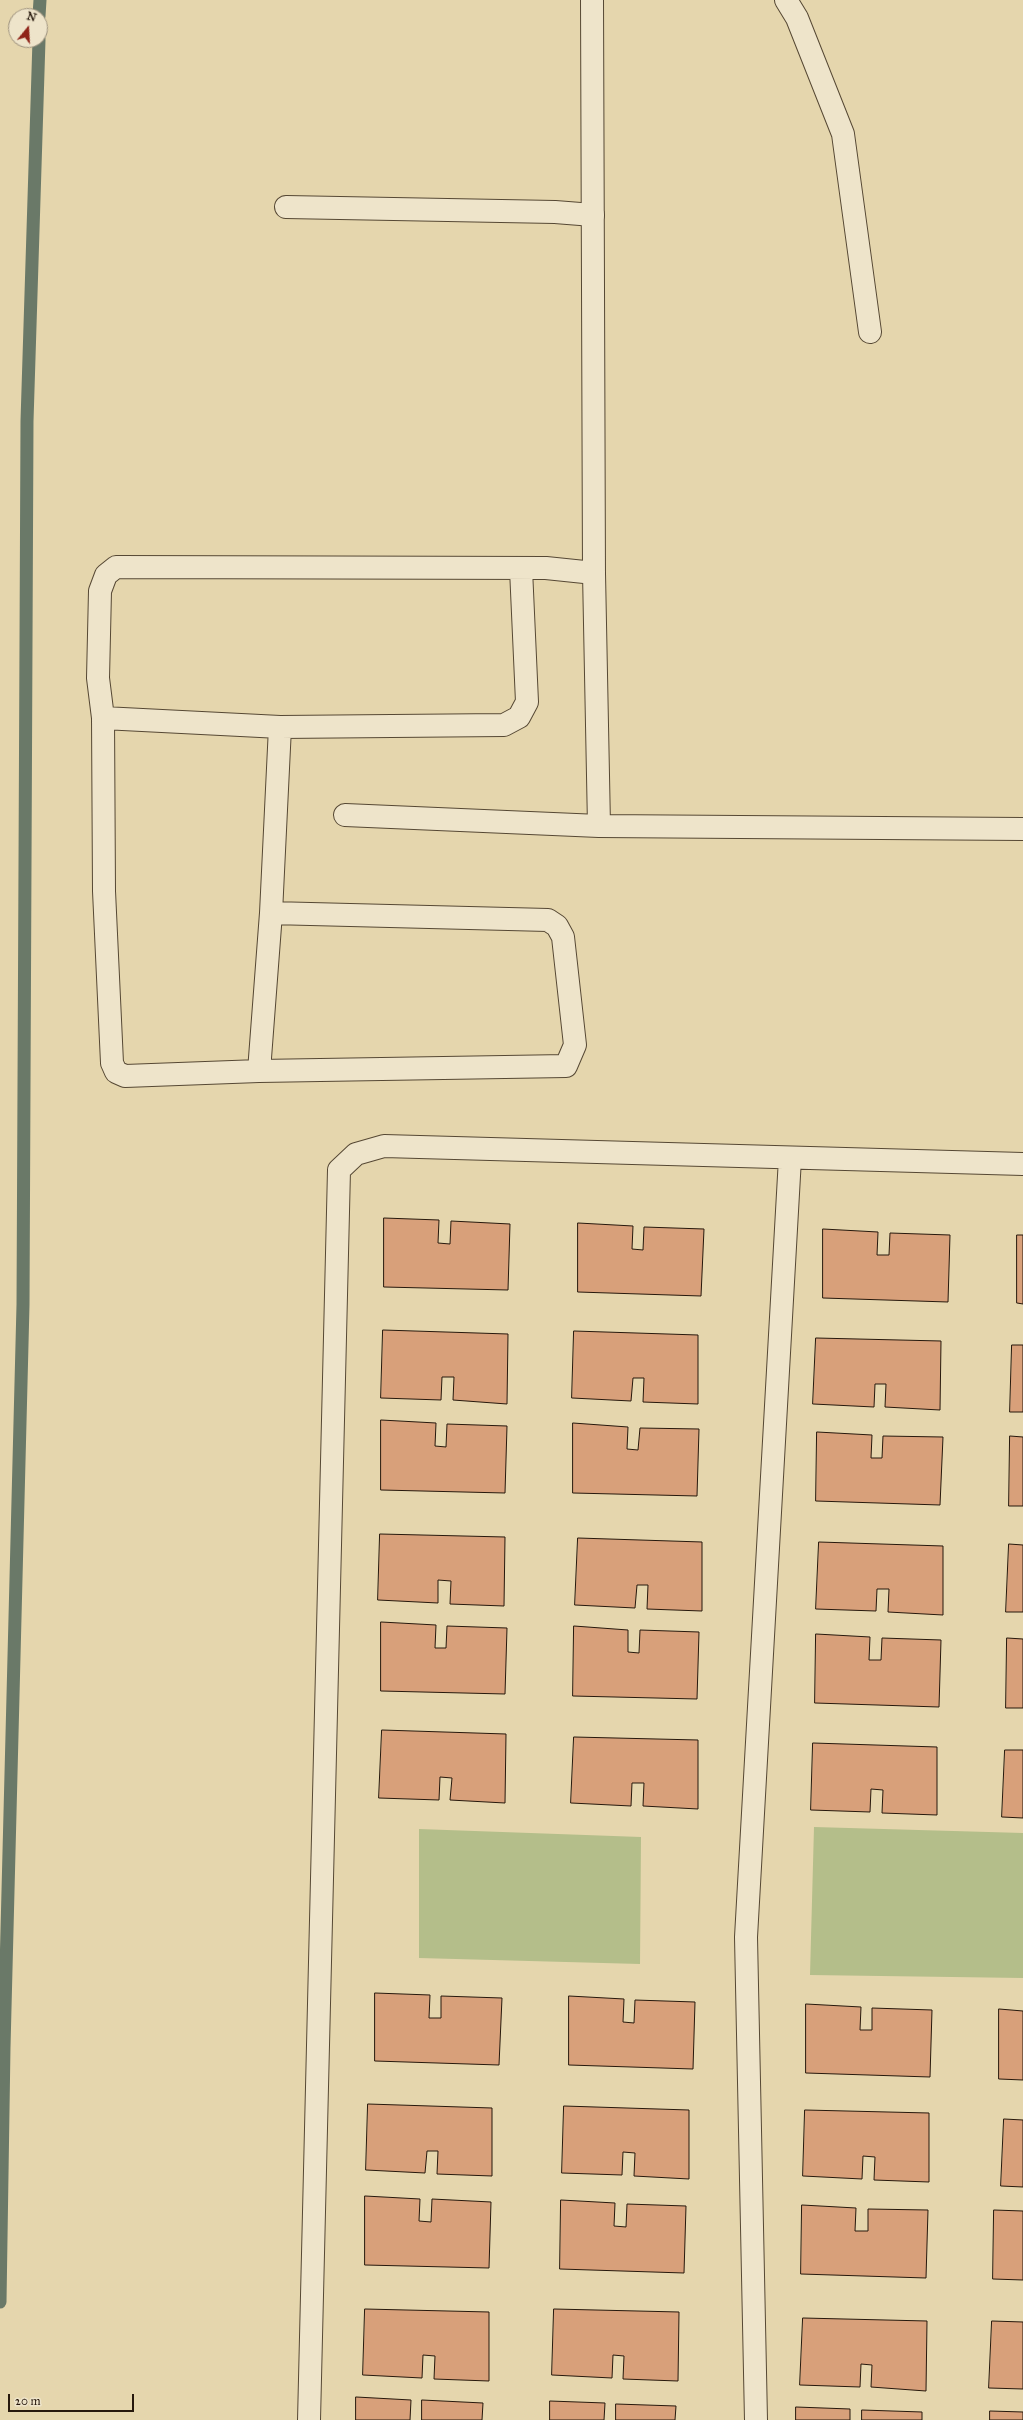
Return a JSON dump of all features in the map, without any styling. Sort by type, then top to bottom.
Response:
[{"type":"street","points":[[592,0],[594,572],[599,826]]},
{"type":"street","points":[[786,0],[797,18],[843,134],[870,332]]},
{"type":"street","points":[[286,207],[555,212],[593,215]]},
{"type":"street","points":[[271,913],[548,920],[557,926],[563,937],[575,1045],[566,1066],[259,1071],[125,1076],[116,1072],[112,1063],[104,891],[102,718],[98,678],[100,591],[106,575],[116,567],[546,568],[594,572]]},
{"type":"street","points":[[102,718],[280,727],[504,725],[519,718],[527,702],[521,569]]},
{"type":"street","points":[[259,1071],[271,913],[280,727]]},
{"type":"street","points":[[345,816],[599,826],[1023,829]]},
{"type":"street","points":[[308,2420],[340,1170],[356,1154],[384,1146],[1023,1164]]},
{"type":"street","points":[[756,2420],[746,1937],[790,1158]]},
{"type":"green space","points":[[814,1827],[1023,1833],[1023,1978],[810,1975]]},
{"type":"green space","points":[[419,1829],[641,1837],[640,1964],[419,1958]]},
{"type":"building","points":[[384,1218],[439,1220],[438,1243],[450,1244],[451,1221],[510,1224],[508,1290],[384,1287]]},
{"type":"building","points":[[578,1223],[633,1226],[632,1249],[643,1250],[644,1227],[704,1229],[701,1296],[578,1292]]},
{"type":"building","points":[[823,1229],[878,1232],[877,1255],[889,1255],[890,1233],[950,1235],[948,1302],[823,1298]]},
{"type":"building","points":[[1017,1235],[1023,1235],[1023,1304],[1017,1303]]},
{"type":"building","points":[[383,1330],[508,1334],[507,1404],[453,1400],[454,1377],[442,1377],[441,1400],[381,1398]]},
{"type":"building","points":[[574,1331],[698,1335],[698,1404],[643,1402],[644,1378],[633,1378],[631,1401],[572,1398]]},
{"type":"building","points":[[816,1338],[941,1341],[940,1410],[885,1407],[886,1384],[875,1384],[874,1407],[813,1404]]},
{"type":"building","points":[[1012,1345],[1023,1345],[1023,1412],[1010,1412]]},
{"type":"building","points":[[381,1420],[436,1423],[435,1446],[446,1447],[447,1424],[507,1426],[505,1493],[381,1490]]},
{"type":"building","points":[[573,1423],[628,1427],[627,1449],[638,1450],[640,1428],[699,1429],[697,1496],[573,1493]]},
{"type":"building","points":[[817,1432],[872,1435],[871,1458],[882,1458],[883,1436],[943,1437],[940,1505],[816,1501]]},
{"type":"building","points":[[1010,1436],[1023,1437],[1023,1506],[1009,1506]]},
{"type":"building","points":[[380,1534],[505,1537],[504,1606],[450,1604],[451,1581],[438,1580],[438,1603],[378,1600]]},
{"type":"building","points":[[578,1538],[702,1542],[702,1611],[647,1609],[648,1585],[637,1585],[635,1608],[575,1605]]},
{"type":"building","points":[[819,1542],[943,1546],[943,1615],[888,1612],[889,1589],[877,1589],[876,1611],[816,1609]]},
{"type":"building","points":[[1009,1544],[1023,1545],[1023,1612],[1006,1612]]},
{"type":"building","points":[[381,1622],[436,1625],[435,1648],[446,1648],[447,1626],[507,1628],[505,1694],[381,1691]]},
{"type":"building","points":[[574,1626],[628,1630],[628,1652],[639,1653],[640,1630],[699,1632],[697,1699],[573,1696]]},
{"type":"building","points":[[816,1634],[870,1637],[869,1660],[881,1660],[882,1638],[941,1640],[939,1707],[815,1703]]},
{"type":"building","points":[[1007,1638],[1023,1639],[1023,1708],[1006,1708]]},
{"type":"building","points":[[382,1730],[506,1734],[505,1803],[450,1800],[452,1778],[440,1777],[439,1800],[379,1798]]},
{"type":"building","points":[[574,1737],[698,1740],[698,1809],[643,1806],[644,1783],[632,1783],[631,1806],[571,1803]]},
{"type":"building","points":[[813,1743],[937,1747],[937,1815],[882,1813],[883,1790],[871,1789],[870,1812],[811,1810]]},
{"type":"building","points":[[1005,1750],[1023,1750],[1023,1818],[1002,1817]]},
{"type":"building","points":[[375,1993],[430,1995],[429,2018],[441,2018],[441,1996],[502,1998],[499,2065],[375,2061]]},
{"type":"building","points":[[569,1996],[624,1999],[623,2022],[634,2023],[635,2000],[695,2002],[693,2069],[569,2065]]},
{"type":"building","points":[[806,2004],[861,2007],[860,2030],[872,2030],[872,2008],[932,2010],[930,2077],[806,2073]]},
{"type":"building","points":[[999,2009],[1023,2011],[1023,2080],[999,2079]]},
{"type":"building","points":[[368,2104],[492,2108],[492,2176],[437,2174],[438,2151],[427,2151],[425,2173],[366,2170]]},
{"type":"building","points":[[564,2106],[689,2110],[689,2179],[634,2176],[635,2153],[623,2152],[622,2175],[562,2173]]},
{"type":"building","points":[[805,2110],[929,2113],[929,2182],[874,2180],[875,2157],[863,2156],[862,2179],[803,2176]]},
{"type":"building","points":[[1004,2119],[1023,2120],[1023,2187],[1001,2186]]},
{"type":"building","points":[[365,2196],[420,2199],[419,2221],[431,2222],[432,2199],[491,2202],[489,2268],[365,2265]]},
{"type":"building","points":[[561,2200],[615,2203],[614,2226],[626,2227],[627,2204],[686,2206],[684,2273],[560,2269]]},
{"type":"building","points":[[802,2205],[856,2208],[855,2231],[868,2231],[868,2209],[928,2210],[926,2278],[801,2274]]},
{"type":"building","points":[[994,2210],[1023,2211],[1023,2280],[993,2279]]},
{"type":"building","points":[[365,2309],[489,2312],[489,2381],[434,2379],[435,2356],[423,2355],[422,2378],[363,2375]]},
{"type":"building","points":[[554,2309],[679,2312],[678,2381],[623,2379],[624,2356],[613,2355],[612,2378],[552,2375]]},
{"type":"building","points":[[803,2318],[927,2321],[926,2391],[871,2387],[872,2365],[861,2364],[860,2387],[800,2385]]},
{"type":"building","points":[[992,2321],[1023,2322],[1023,2389],[989,2388]]},
{"type":"building","points":[[356,2397],[411,2400],[410,2420],[356,2420]]},
{"type":"building","points":[[422,2400],[483,2403],[482,2420],[422,2420]]},
{"type":"building","points":[[550,2401],[605,2403],[604,2420],[550,2420]]},
{"type":"building","points":[[616,2404],[676,2406],[675,2420],[616,2420]]},
{"type":"building","points":[[796,2407],[850,2409],[850,2420],[796,2420]]},
{"type":"building","points":[[862,2410],[922,2412],[922,2420],[862,2420]]},
{"type":"building","points":[[990,2411],[1023,2412],[1023,2420],[990,2420]]},
{"type":"waterway","points":[[40,0],[40,8]]},
{"type":"waterway","points":[[0,2302],[4,2047],[23,1305],[27,421],[39,48]]}]
